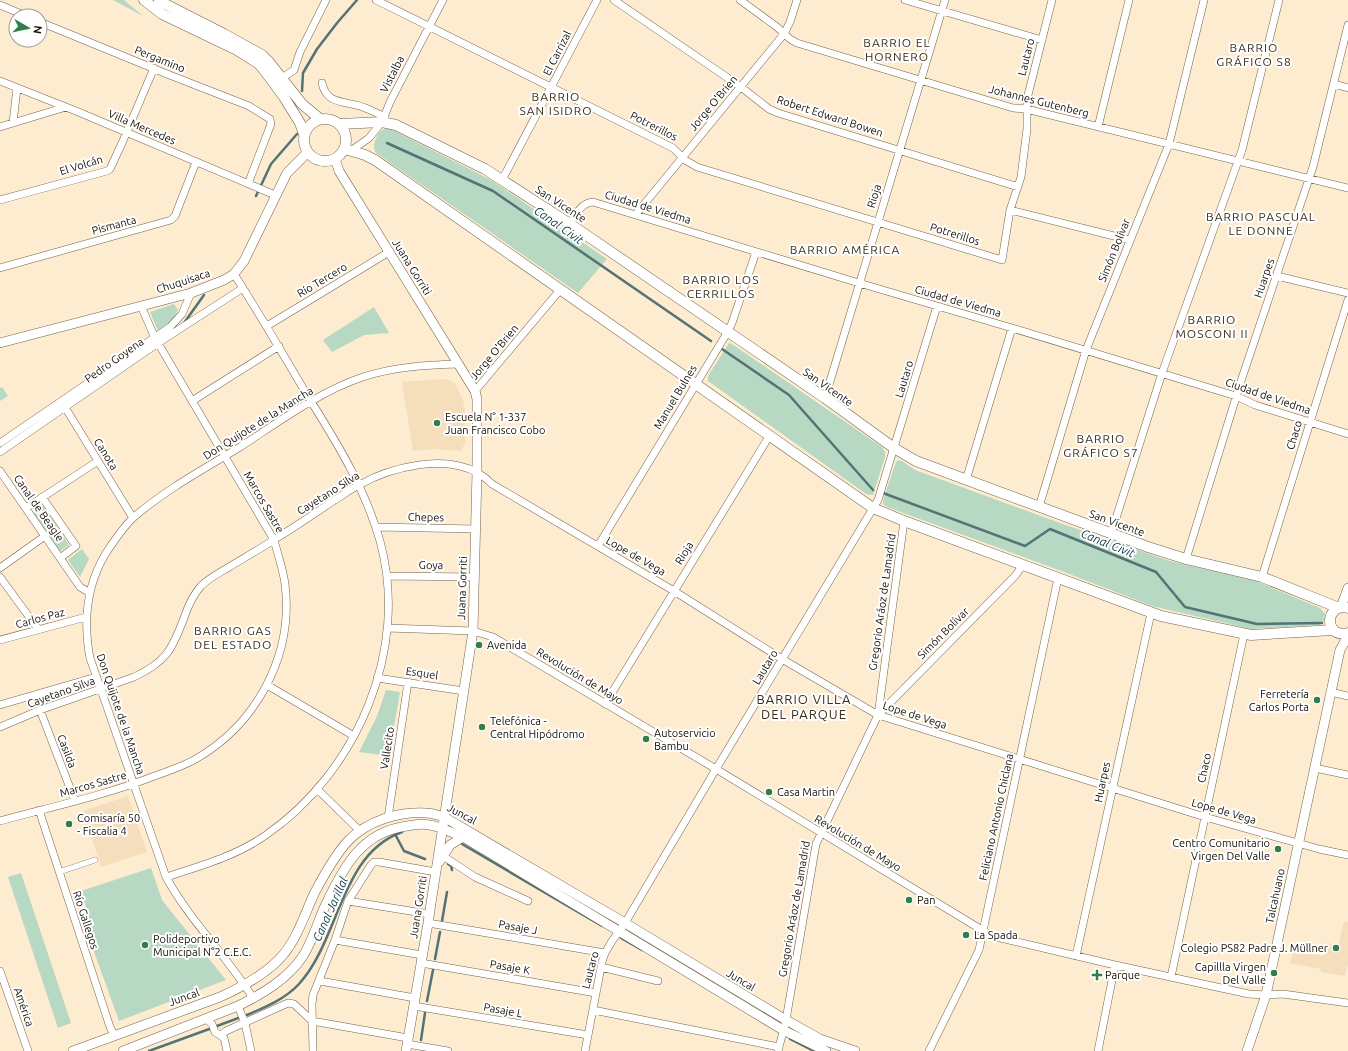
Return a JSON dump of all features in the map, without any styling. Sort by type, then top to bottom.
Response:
[{"type":"main road","points":[[144,0],[162,14],[237,50],[259,64],[284,97],[297,118],[304,134]]},
{"type":"main road","points":[[159,0],[259,53],[270,62],[302,104],[320,119]]},
{"type":"main road","points":[[320,119],[331,119],[340,124],[343,128],[348,149],[335,159],[321,161],[314,159],[307,153],[303,141],[304,134],[310,124],[320,119]]},
{"type":"main road","name":"San Vicente","points":[[340,124],[384,120],[485,169],[570,224],[727,333],[825,398],[894,448],[920,463],[1112,534],[1186,559],[1262,577],[1343,608]]},
{"type":"main road","points":[[348,149],[375,160],[874,508],[904,521],[1151,613],[1244,634],[1258,635],[1334,630],[1342,634],[1348,634]]},
{"type":"main road","points":[[1334,630],[1331,626],[1330,617],[1332,613],[1343,608]]},
{"type":"street","points":[[282,78],[294,70],[300,52],[326,0]]},
{"type":"street","name":"Potrerillos","points":[[376,0],[674,148],[682,157],[697,167],[1002,260]]},
{"type":"street","name":"Vistalba","points":[[348,149],[369,138],[384,120],[390,102],[443,0]]},
{"type":"street","name":"El Carrizal","points":[[502,180],[597,0]]},
{"type":"street","name":"Robert Edward Bowen","points":[[614,0],[778,113],[1018,187]]},
{"type":"street","name":"Johannes Gutenberg","points":[[740,0],[797,43],[1013,108],[1026,109],[1348,188]]},
{"type":"street","name":"Jorge O'Brien","points":[[636,214],[784,34],[790,22],[797,0]]},
{"type":"street","points":[[905,0],[1042,40]]},
{"type":"street","name":"Rioja","points":[[825,398],[945,0]]},
{"type":"street","name":"Lautaro","points":[[1002,260],[1010,210],[1021,177],[1028,129],[1026,109],[1027,99],[1052,0]]},
{"type":"street","points":[[1098,127],[1129,0]]},
{"type":"street","name":"Simón Bolívar","points":[[1039,507],[1086,350],[1169,144],[1204,0]]},
{"type":"street","points":[[1112,534],[1162,373],[1238,162],[1279,0]]},
{"type":"street","name":"Pergamino","points":[[48,25],[249,106],[270,119],[271,124],[248,184]]},
{"type":"street","name":"Huarpes","points":[[1186,559],[1236,396],[1309,179],[1348,25]]},
{"type":"street","name":"El Volcán","points":[[0,200],[107,171],[114,163],[154,68]]},
{"type":"street","name":"Villa Mercedes","points":[[0,81],[127,132],[275,195]]},
{"type":"street","name":"San Vicente","points":[[322,82],[326,95],[332,100],[356,105],[384,120]]},
{"type":"street","points":[[1334,84],[1348,88]]},
{"type":"street","points":[[13,123],[17,88]]},
{"type":"street","points":[[0,127],[66,107]]},
{"type":"street","name":"Chuquisaca","points":[[0,343],[191,293],[224,280],[234,274],[244,260],[287,173],[307,153]]},
{"type":"street","name":"Juana Gorriti","points":[[335,159],[339,171],[475,391],[478,408],[473,631],[429,918],[407,1044]]},
{"type":"street","name":"Pismanta","points":[[0,268],[171,220],[175,216],[196,162]]},
{"type":"street","name":"Ciudad de Viedma","points":[[570,224],[583,205],[587,202],[594,202],[1162,373],[1236,396],[1255,405],[1309,423],[1348,434]]},
{"type":"street","points":[[1010,210],[1130,240]]},
{"type":"street","name":"Río Tercero","points":[[267,326],[389,252]]},
{"type":"street","name":"Manuel Bulnes","points":[[598,546],[727,333],[732,323],[756,252]]},
{"type":"street","points":[[166,877],[226,857],[254,843],[290,816],[318,790],[336,766],[354,736],[368,707],[385,647],[388,601],[387,576],[376,527],[359,485],[279,346],[234,274]]},
{"type":"street","points":[[1277,276],[1348,293]]},
{"type":"street","name":"Pedro Goyena","points":[[0,452],[63,404],[156,340],[243,288]]},
{"type":"street","name":"Jorge O'Brien","points":[[475,391],[560,290]]},
{"type":"street","name":"Pedro Goyena","points":[[156,340],[178,320],[191,293]]},
{"type":"street","name":"Chaco","points":[[1262,577],[1348,300]]},
{"type":"street","name":"Marcos Sastre","points":[[0,821],[133,784],[175,769],[194,760],[215,746],[246,717],[267,685],[279,652],[285,617],[285,585],[274,540],[156,340],[141,306]]},
{"type":"street","name":"Lautaro","points":[[585,1051],[605,953],[623,927],[878,500],[937,306]]},
{"type":"street","points":[[966,480],[1012,328]]},
{"type":"street","points":[[192,401],[279,346]]},
{"type":"street","name":"Don Quijote de la Mancha","points":[[253,998],[176,894],[166,877],[90,658],[86,638],[86,617],[90,593],[98,569],[105,555],[111,545],[133,518],[179,485],[225,456],[312,402],[350,382],[370,375],[417,366],[458,364]]},
{"type":"street","name":"Pedro Goyena","points":[[0,443],[63,404]]},
{"type":"street","name":"Canota","points":[[63,404],[133,518]]},
{"type":"street","name":"Rioja","points":[[605,704],[770,435]]},
{"type":"street","points":[[26,508],[98,461]]},
{"type":"street","name":"Cayetano Silva","points":[[0,727],[40,710],[134,677],[159,663],[172,647],[187,609],[201,587],[210,578],[274,540],[359,485],[386,472],[406,466],[426,464],[458,466],[477,472]]},
{"type":"street","name":"Canal de Beagle","points":[[0,471],[80,587],[90,593]]},
{"type":"street","name":"Lope de Vega","points":[[477,472],[492,484],[674,591],[782,659],[878,715],[1205,817],[1299,844],[1348,855]]},
{"type":"street","name":"Canal de Beagle","points":[[42,498],[76,546],[60,558]]},
{"type":"street","name":"Gregorio Aráoz de Lamadrid","points":[[779,1049],[786,1020],[816,844],[878,715],[904,521]]},
{"type":"street","name":"Chepes","points":[[376,527],[476,528]]},
{"type":"street","points":[[0,568],[45,536]]},
{"type":"street","name":"Simón Bolívar","points":[[878,715],[1015,576],[1023,565]]},
{"type":"street","name":"Goya","points":[[387,576],[475,577]]},
{"type":"street","points":[[0,577],[38,629]]},
{"type":"street","name":"Feliciano Antonio Chiclana","points":[[929,1051],[979,950],[1058,578]]},
{"type":"street","points":[[1343,608],[1348,588]]},
{"type":"street","name":"Huarpes","points":[[1076,956],[1151,613]]},
{"type":"street","name":"Carlos Paz","points":[[0,640],[86,617]]},
{"type":"street","name":"Revolución de Mayo","points":[[387,628],[473,631],[492,637],[716,769],[983,932],[1002,940],[1249,994],[1283,994],[1348,1003]]},
{"type":"street","name":"Talcahuano","points":[[1334,630],[1340,650]]},
{"type":"street","name":"Chaco","points":[[1171,977],[1244,634]]},
{"type":"street","name":"Talcahuano","points":[[1248,1051],[1266,995],[1340,650],[1348,634]]},
{"type":"street","name":"Cayetano Silva","points":[[0,705],[96,677]]},
{"type":"street","name":"Esquel","points":[[377,678],[464,691]]},
{"type":"street","name":"Vallecito","points":[[388,818],[408,682]]},
{"type":"street","points":[[267,685],[354,736]]},
{"type":"street","points":[[1331,692],[1348,696]]},
{"type":"street","name":"Casilda","points":[[40,710],[75,801]]},
{"type":"street","points":[[1315,768],[1348,775]]},
{"type":"street","points":[[318,790],[360,831]]},
{"type":"street","name":"Río Gallegos","points":[[39,810],[110,1027],[114,1035]]},
{"type":"street","name":"Juncal","points":[[73,1051],[220,997],[267,970],[283,954],[296,934],[316,891],[334,860],[348,841],[373,823],[414,812],[428,813],[444,817],[623,927],[783,1030],[826,1051]]},
{"type":"street","name":"Juncal","points":[[123,1051],[238,1006],[279,981],[293,969],[303,956],[326,904],[343,871],[367,841],[383,832],[399,827],[424,824],[463,837],[820,1039],[855,1051]]},
{"type":"street","points":[[313,1051],[312,1000],[348,901],[371,865],[374,862],[436,870],[450,845],[463,837]]},
{"type":"street","points":[[443,856],[475,877],[528,900]]},
{"type":"street","points":[[59,872],[95,860]]},
{"type":"street","name":"Pasaje J","points":[[348,901],[605,953]]},
{"type":"street","name":"Pasaje K","points":[[335,940],[422,959],[596,993]]},
{"type":"street","points":[[1098,1051],[1115,965]]},
{"type":"street","points":[[601,967],[658,981]]},
{"type":"street","name":"América","points":[[0,971],[28,1051]]},
{"type":"street","name":"Pasaje L","points":[[320,981],[414,1002],[588,1035]]},
{"type":"street","points":[[221,1035],[226,1031],[288,1003],[294,1004],[312,1021],[407,1044],[448,1051]]},
{"type":"street","points":[[238,1006],[245,1023],[251,1051]]},
{"type":"street","points":[[593,1010],[779,1049]]},
{"type":"street","points":[[206,1019],[212,1024],[215,1032],[224,1038],[228,1051]]},
{"type":"shaded area","name":"Escuela N° 1-337 Juan Francisco Cobo","points":[[445,379],[455,383],[463,400],[465,410],[465,444],[460,451],[433,449],[413,451],[402,382]]},
{"type":"shaded area","points":[[128,796],[147,852],[101,867],[83,811]]},
{"type":"shaded area","name":"Colegio PS82 Padre J. Müllner","points":[[1344,922],[1348,922],[1348,964],[1345,976],[1321,972],[1321,969],[1290,963],[1293,950],[1323,956],[1326,943],[1338,946]]},
{"type":"green space","points":[[113,0],[124,0],[143,16]]},
{"type":"green space","points":[[386,128],[391,129],[491,180],[607,259],[578,293],[376,153],[374,146],[376,139],[380,132]]},
{"type":"green space","points":[[174,304],[178,310],[174,318],[158,331],[150,312]]},
{"type":"green space","points":[[374,307],[389,333],[364,335],[332,352],[323,340]]},
{"type":"green space","points":[[729,343],[882,447],[885,452],[885,457],[873,495],[866,494],[708,381],[708,376]]},
{"type":"green space","points":[[2,387],[8,396],[0,401],[0,388]]},
{"type":"green space","points":[[899,460],[915,470],[1170,561],[1256,581],[1320,608],[1325,614],[1324,621],[1319,625],[1251,629],[1152,606],[887,507],[883,504],[883,500],[896,462]]},
{"type":"green space","points":[[43,506],[69,545],[60,551],[34,513]]},
{"type":"green space","points":[[82,549],[89,559],[80,577],[68,560]]},
{"type":"green space","points":[[386,690],[400,692],[389,756],[359,752],[377,716]]},
{"type":"green space","name":"Polideportivo Municipal N°2 C.E.C.","points":[[151,868],[162,900],[226,980],[119,1021],[79,910],[86,907],[81,891]]},
{"type":"green space","points":[[21,873],[71,1023],[58,1028],[8,877]]},
{"type":"waterway","points":[[302,91],[303,73],[317,49],[357,0]]},
{"type":"waterway","name":"Canal Civit","points":[[256,196],[271,164],[297,134]]},
{"type":"waterway","name":"Canal Civit","points":[[387,143],[493,191],[711,341]]},
{"type":"waterway","name":"Canal Civit","points":[[184,323],[204,295]]},
{"type":"waterway","name":"Canal Civit","points":[[722,349],[789,395],[873,490]]},
{"type":"waterway","name":"Canal Civit","points":[[883,493],[1025,546],[1050,529],[1156,572],[1185,607],[1257,624],[1322,623]]},
{"type":"waterway","name":"Canal Jarillal","points":[[247,1015],[268,1006],[288,994],[299,984],[313,965],[324,944],[353,878],[366,859],[381,843],[402,832]]},
{"type":"waterway","name":"Canal Jarillal","points":[[395,834],[404,851],[425,859]]},
{"type":"waterway","points":[[462,844],[602,926]]},
{"type":"waterway","points":[[448,864],[451,866],[452,870]]},
{"type":"waterway","points":[[442,921],[447,892]]},
{"type":"waterway","points":[[435,959],[440,932]]},
{"type":"waterway","points":[[621,938],[642,950]]},
{"type":"waterway","points":[[427,1001],[433,970]]},
{"type":"waterway","points":[[421,1040],[425,1013]]},
{"type":"waterway","points":[[217,1026],[241,1017]]},
{"type":"waterway","name":"Canal Jarillal","points":[[149,1051],[212,1028]]},
{"type":"waterway","points":[[790,1039],[814,1051]]},
{"type":"place","name":"Escuela N° 1-337 Juan Francisco Cobo","points":[[437,423]]},
{"type":"place","name":"Avenida","points":[[479,645]]},
{"type":"place","name":"Ferretería Carlos Porta","points":[[1317,700]]},
{"type":"place","name":"Telefónica - Central Hipódromo","points":[[482,727]]},
{"type":"place","name":"Autoservicio Bambu","points":[[646,739]]},
{"type":"place","name":"Casa Martin","points":[[769,792]]},
{"type":"place","name":"Comisaría 50 - Fiscalia 4","points":[[69,824]]},
{"type":"place","name":"Centro Comunitario Virgen Del Valle","points":[[1278,849]]},
{"type":"place","name":"Pan","points":[[909,900]]},
{"type":"place","name":"La Spada","points":[[966,935]]},
{"type":"place","name":"Polideportivo Municipal N°2 C.E.C.","points":[[145,945]]},
{"type":"place","name":"Colegio PS82 Padre J. Müllner","points":[[1336,948]]},
{"type":"place","name":"Capillla Virgen Del Valle","points":[[1274,973]]},
{"type":"place","name":"Parque","points":[[1097,975]]},
{"type":"district","name":"BARRIO EL HORNERO","points":[[897,49]]},
{"type":"district","name":"BARRIO GRÁFICO S8","points":[[1254,54]]},
{"type":"district","name":"BARRIO SAN ISIDRO","points":[[556,103]]},
{"type":"district","name":"BARRIO PASCUAL LE DONNE","points":[[1261,223]]},
{"type":"district","name":"BARRIO AMÉRICA","points":[[845,249]]},
{"type":"district","name":"BARRIO LOS CERRILLOS","points":[[721,286]]},
{"type":"district","name":"BARRIO MOSCONI II","points":[[1212,326]]},
{"type":"district","name":"BARRIO GRÁFICO S7","points":[[1101,445]]},
{"type":"district","name":"BARRIO GAS DEL ESTADO","points":[[233,637]]},
{"type":"district","name":"BARRIO VILLA DEL PARQUE","points":[[804,706]]}]
